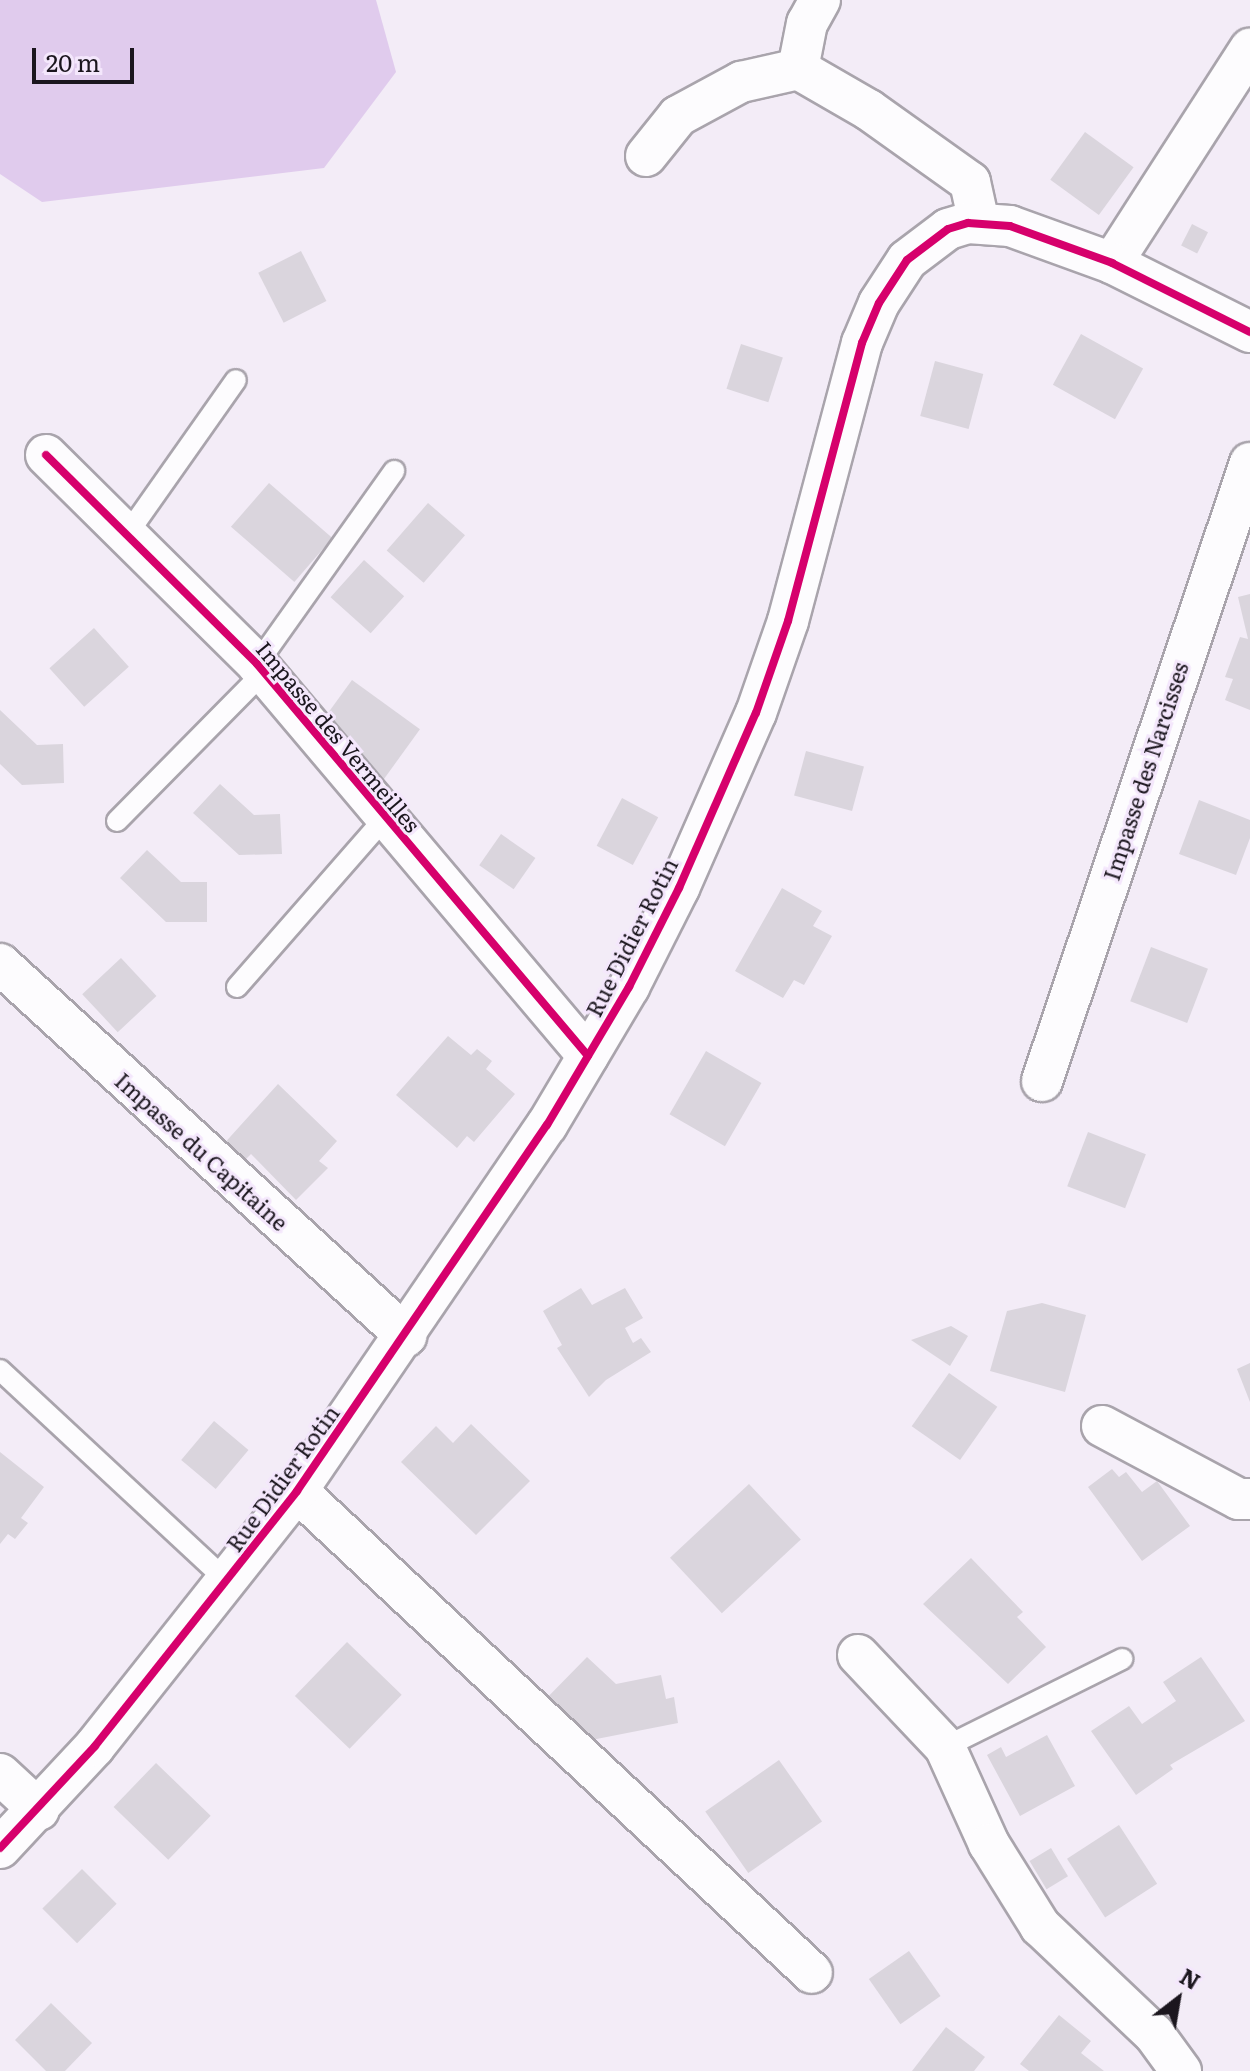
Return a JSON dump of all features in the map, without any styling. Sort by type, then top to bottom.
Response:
[{"type":"street","points":[[798,69],[807,23],[820,0]]},
{"type":"street","points":[[1112,263],[1250,49]]},
{"type":"street","points":[[646,156],[678,116],[741,82],[798,69],[869,110],[970,182],[979,223]]},
{"type":"street","name":"Rue Didier Rotin","points":[[0,1848],[39,1810],[297,1491],[406,1336],[588,1056],[679,888],[756,713],[788,621],[847,392],[879,303],[907,260],[948,229],[979,223],[1037,233],[1112,263],[1250,332]]},
{"type":"street","name":"Impasse des Vermeilles","points":[[46,455],[128,533],[260,668],[588,1056]]},
{"type":"street","name":"Impasse des Narcisses","points":[[1042,1081],[1250,463]]},
{"type":"street","name":"Impasse du Capitaine","points":[[0,964],[406,1336]]},
{"type":"street","points":[[1102,1426],[1239,1499],[1250,1499]]},
{"type":"street","points":[[297,1491],[812,1973]]},
{"type":"street","points":[[858,1655],[945,1747],[1015,1892],[1040,1926],[1154,2034],[1181,2071]]},
{"type":"street","points":[[0,1774],[39,1810]]},
{"type":"lane","points":[[128,533],[236,380]]},
{"type":"lane","points":[[117,821],[260,668],[394,471]]},
{"type":"lane","points":[[237,987],[385,818]]},
{"type":"lane","points":[[0,1370],[227,1581]]},
{"type":"lane","points":[[945,1747],[1122,1659]]},
{"type":"shaded area","points":[[0,0],[376,0],[396,72],[324,168],[42,202],[0,174]]},
{"type":"building","points":[[1085,132],[1134,167],[1099,215],[1050,180]]},
{"type":"building","points":[[1192,224],[1208,232],[1197,254],[1181,245]]},
{"type":"building","points":[[301,251],[326,301],[284,323],[258,273]]},
{"type":"building","points":[[1081,334],[1143,368],[1115,419],[1053,385]]},
{"type":"building","points":[[741,344],[783,358],[768,402],[726,389]]},
{"type":"building","points":[[935,361],[983,374],[969,429],[920,416]]},
{"type":"building","points":[[269,483],[332,538],[294,582],[231,527]]},
{"type":"building","points":[[428,503],[465,535],[424,583],[387,551]]},
{"type":"building","points":[[364,560],[404,596],[371,633],[331,597]]},
{"type":"building","points":[[1250,594],[1250,710],[1225,700],[1233,679],[1225,677],[1240,637],[1248,639],[1238,597]]},
{"type":"building","points":[[94,628],[129,667],[84,707],[49,668]]},
{"type":"building","points":[[352,680],[420,729],[382,781],[314,732]]},
{"type":"building","points":[[0,710],[37,745],[63,744],[64,783],[22,785],[0,764]]},
{"type":"building","points":[[806,751],[864,767],[852,811],[794,795]]},
{"type":"building","points":[[220,784],[254,815],[280,814],[282,854],[239,855],[193,813]]},
{"type":"building","points":[[622,798],[658,817],[633,865],[597,846]]},
{"type":"building","points":[[1199,800],[1250,820],[1250,838],[1236,875],[1179,854]]},
{"type":"building","points":[[501,834],[535,858],[514,889],[479,865]]},
{"type":"building","points":[[147,850],[181,882],[207,882],[207,922],[166,922],[120,878]]},
{"type":"building","points":[[782,888],[822,911],[813,926],[832,936],[804,985],[794,980],[783,998],[735,971]]},
{"type":"building","points":[[1151,947],[1208,969],[1187,1023],[1130,1001]]},
{"type":"building","points":[[121,958],[156,996],[118,1032],[82,994]]},
{"type":"building","points":[[448,1036],[471,1055],[477,1049],[492,1061],[486,1069],[515,1094],[474,1142],[467,1136],[457,1148],[396,1095]]},
{"type":"building","points":[[706,1051],[761,1083],[725,1146],[670,1114]]},
{"type":"building","points":[[278,1084],[337,1141],[319,1161],[328,1168],[296,1200],[251,1154],[240,1165],[221,1147]]},
{"type":"building","points":[[1088,1132],[1146,1154],[1125,1208],[1067,1186]]},
{"type":"building","points":[[581,1288],[592,1305],[625,1288],[643,1318],[625,1328],[633,1343],[641,1338],[651,1352],[606,1380],[589,1397],[557,1348],[562,1345],[543,1311]]},
{"type":"building","points":[[1042,1303],[1086,1315],[1065,1392],[990,1371],[1007,1311]]},
{"type":"building","points":[[951,1326],[968,1336],[950,1366],[911,1340]]},
{"type":"building","points":[[1250,1363],[1250,1402],[1237,1369]]},
{"type":"building","points":[[949,1373],[997,1407],[960,1460],[912,1426]]},
{"type":"building","points":[[214,1421],[248,1450],[216,1489],[181,1460]]},
{"type":"building","points":[[471,1424],[530,1481],[476,1535],[401,1462],[436,1426],[453,1443]]},
{"type":"building","points":[[0,1452],[44,1487],[21,1518],[28,1523],[15,1539],[8,1534],[0,1544]]},
{"type":"building","points":[[1112,1469],[1119,1477],[1126,1472],[1142,1492],[1157,1481],[1190,1526],[1142,1561],[1088,1487]]},
{"type":"building","points":[[749,1484],[801,1540],[722,1613],[670,1558]]},
{"type":"building","points":[[971,1558],[1023,1612],[1017,1617],[1046,1647],[1008,1684],[923,1604]]},
{"type":"building","points":[[347,1642],[402,1695],[350,1749],[295,1696]]},
{"type":"building","points":[[587,1657],[616,1684],[661,1675],[666,1699],[674,1697],[678,1723],[571,1744],[536,1709]]},
{"type":"building","points":[[1201,1657],[1245,1721],[1170,1765],[1173,1769],[1136,1795],[1091,1731],[1129,1706],[1142,1724],[1176,1701],[1163,1682]]},
{"type":"building","points":[[1047,1735],[1075,1786],[1020,1816],[987,1755],[1001,1747],[1006,1757]]},
{"type":"building","points":[[779,1760],[822,1821],[748,1873],[705,1812]]},
{"type":"building","points":[[156,1763],[211,1816],[168,1860],[114,1807]]},
{"type":"building","points":[[1119,1825],[1157,1884],[1105,1917],[1067,1859]]},
{"type":"building","points":[[1051,1848],[1068,1876],[1047,1889],[1030,1861]]},
{"type":"building","points":[[82,1869],[117,1904],[77,1943],[42,1909]]},
{"type":"building","points":[[909,1951],[941,1996],[900,2024],[869,1979]]},
{"type":"building","points":[[51,2003],[92,2043],[65,2071],[46,2071],[15,2040]]},
{"type":"building","points":[[1059,2015],[1091,2041],[1081,2053],[1104,2071],[1029,2071],[1020,2064]]},
{"type":"building","points":[[946,2027],[985,2057],[974,2071],[912,2071]]},
{"type":"cycle path","points":[[0,1848],[95,1746],[297,1491],[547,1125],[629,987],[679,888],[756,713],[788,621],[862,343],[879,303],[907,260],[948,229],[968,223],[1010,226],[1112,263],[1250,332]]},
{"type":"cycle path","points":[[46,455],[257,664],[588,1056]]}]
